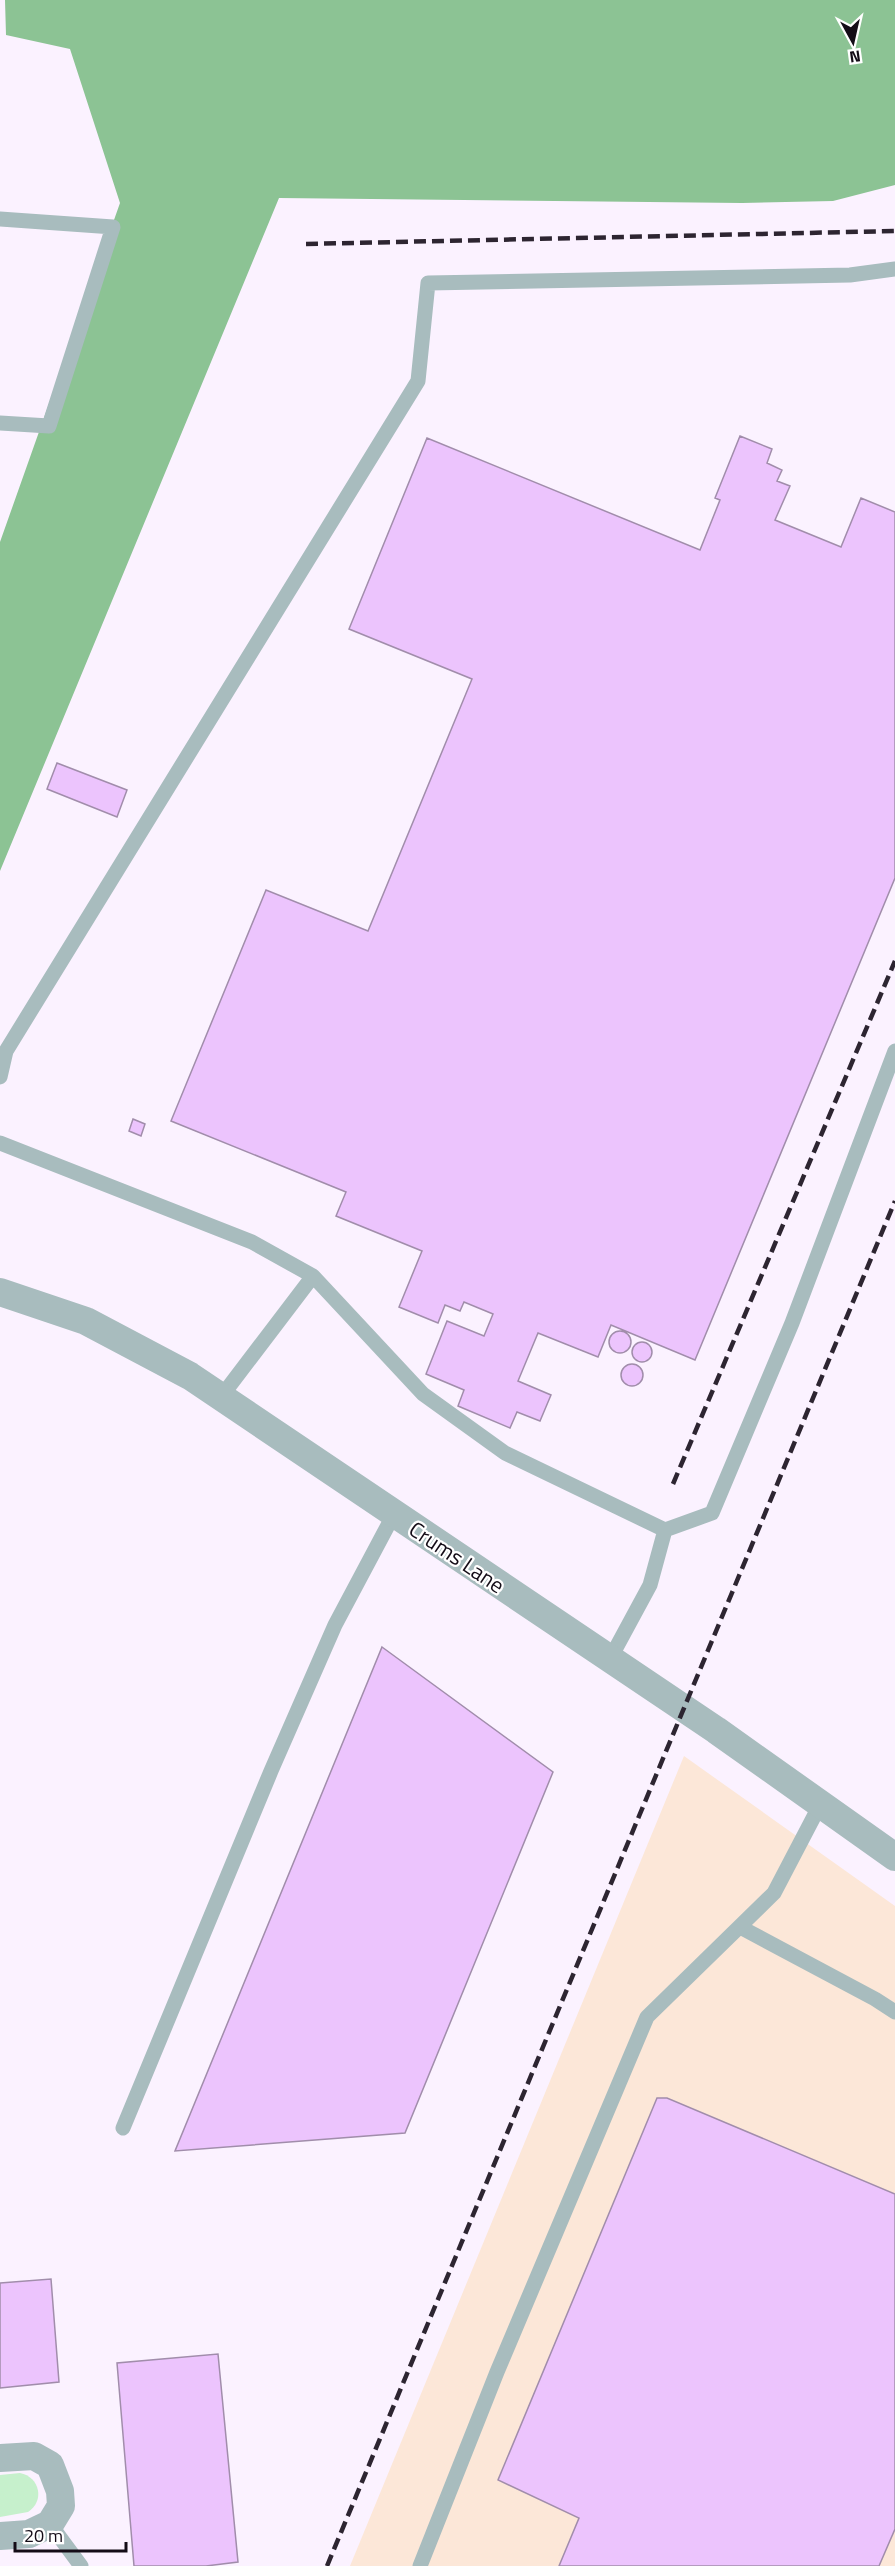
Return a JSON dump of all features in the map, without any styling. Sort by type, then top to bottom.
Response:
[{"type":"street","name":"Crums Lane","points":[[0,1292],[86,1321],[190,1376],[716,1730],[895,1857]]},
{"type":"street","points":[[0,2458],[34,2456],[50,2465],[60,2491],[61,2506],[50,2524],[28,2534],[0,2536]]},
{"type":"lane","points":[[0,219],[113,227],[49,426],[0,423]]},
{"type":"lane","points":[[0,1077],[6,1051],[418,381],[428,283],[850,275],[895,269]]},
{"type":"lane","points":[[0,1143],[252,1242],[314,1276],[423,1394],[505,1453],[665,1530],[712,1513],[792,1323],[895,1051]]},
{"type":"lane","points":[[221,1397],[314,1276]]},
{"type":"lane","points":[[123,2128],[271,1771],[330,1636],[394,1514]]},
{"type":"lane","points":[[610,1659],[650,1585],[665,1530]]},
{"type":"lane","points":[[420,2566],[498,2372],[647,2017],[774,1893],[820,1805]]},
{"type":"lane","points":[[740,1926],[895,2012]]},
{"type":"lane","points":[[50,2524],[81,2566]]},
{"type":"shaded area","points":[[684,1756],[895,1906],[895,2566],[350,2566]]},
{"type":"green space","points":[[5,0],[895,0],[895,185],[833,201],[742,203],[279,198],[0,871],[0,542],[120,203],[70,49],[6,35]]},
{"type":"green space","points":[[20,2473],[27,2475],[36,2484],[37,2502],[28,2512],[0,2517],[0,2475]]},
{"type":"building","points":[[740,436],[772,449],[767,463],[782,470],[777,481],[790,486],[775,520],[841,547],[861,498],[895,512],[895,878],[695,1360],[611,1325],[598,1357],[538,1333],[518,1381],[551,1395],[540,1421],[517,1412],[510,1428],[458,1406],[464,1390],[426,1374],[447,1321],[484,1336],[493,1314],[464,1302],[460,1311],[445,1305],[438,1323],[399,1307],[422,1251],[336,1216],[346,1192],[171,1121],[266,890],[368,931],[472,679],[349,629],[427,438],[700,550],[720,500],[715,498]]},
{"type":"building","points":[[57,763],[127,790],[117,817],[47,789]]},
{"type":"building","points":[[133,1119],[145,1124],[141,1136],[129,1131]]},
{"type":"building","points":[[620,1331],[628,1334],[631,1342],[628,1350],[620,1353],[612,1350],[609,1342],[612,1334]]},
{"type":"building","points":[[642,1342],[649,1345],[652,1352],[649,1359],[642,1362],[635,1359],[632,1352],[635,1345]]},
{"type":"building","points":[[632,1364],[640,1367],[643,1375],[640,1383],[632,1386],[624,1383],[621,1375],[624,1367]]},
{"type":"building","points":[[382,1647],[553,1772],[405,2133],[175,2151]]},
{"type":"building","points":[[657,2098],[667,2098],[895,2194],[895,2529],[879,2566],[559,2566],[579,2518],[498,2480]]},
{"type":"building","points":[[51,2279],[59,2382],[0,2388],[0,2283]]},
{"type":"building","points":[[218,2354],[238,2562],[206,2566],[134,2566],[117,2363]]},
{"type":"railway","points":[[306,244],[895,231]]},
{"type":"railway","points":[[673,1484],[895,961]]},
{"type":"railway","points":[[327,2566],[895,1201]]}]
